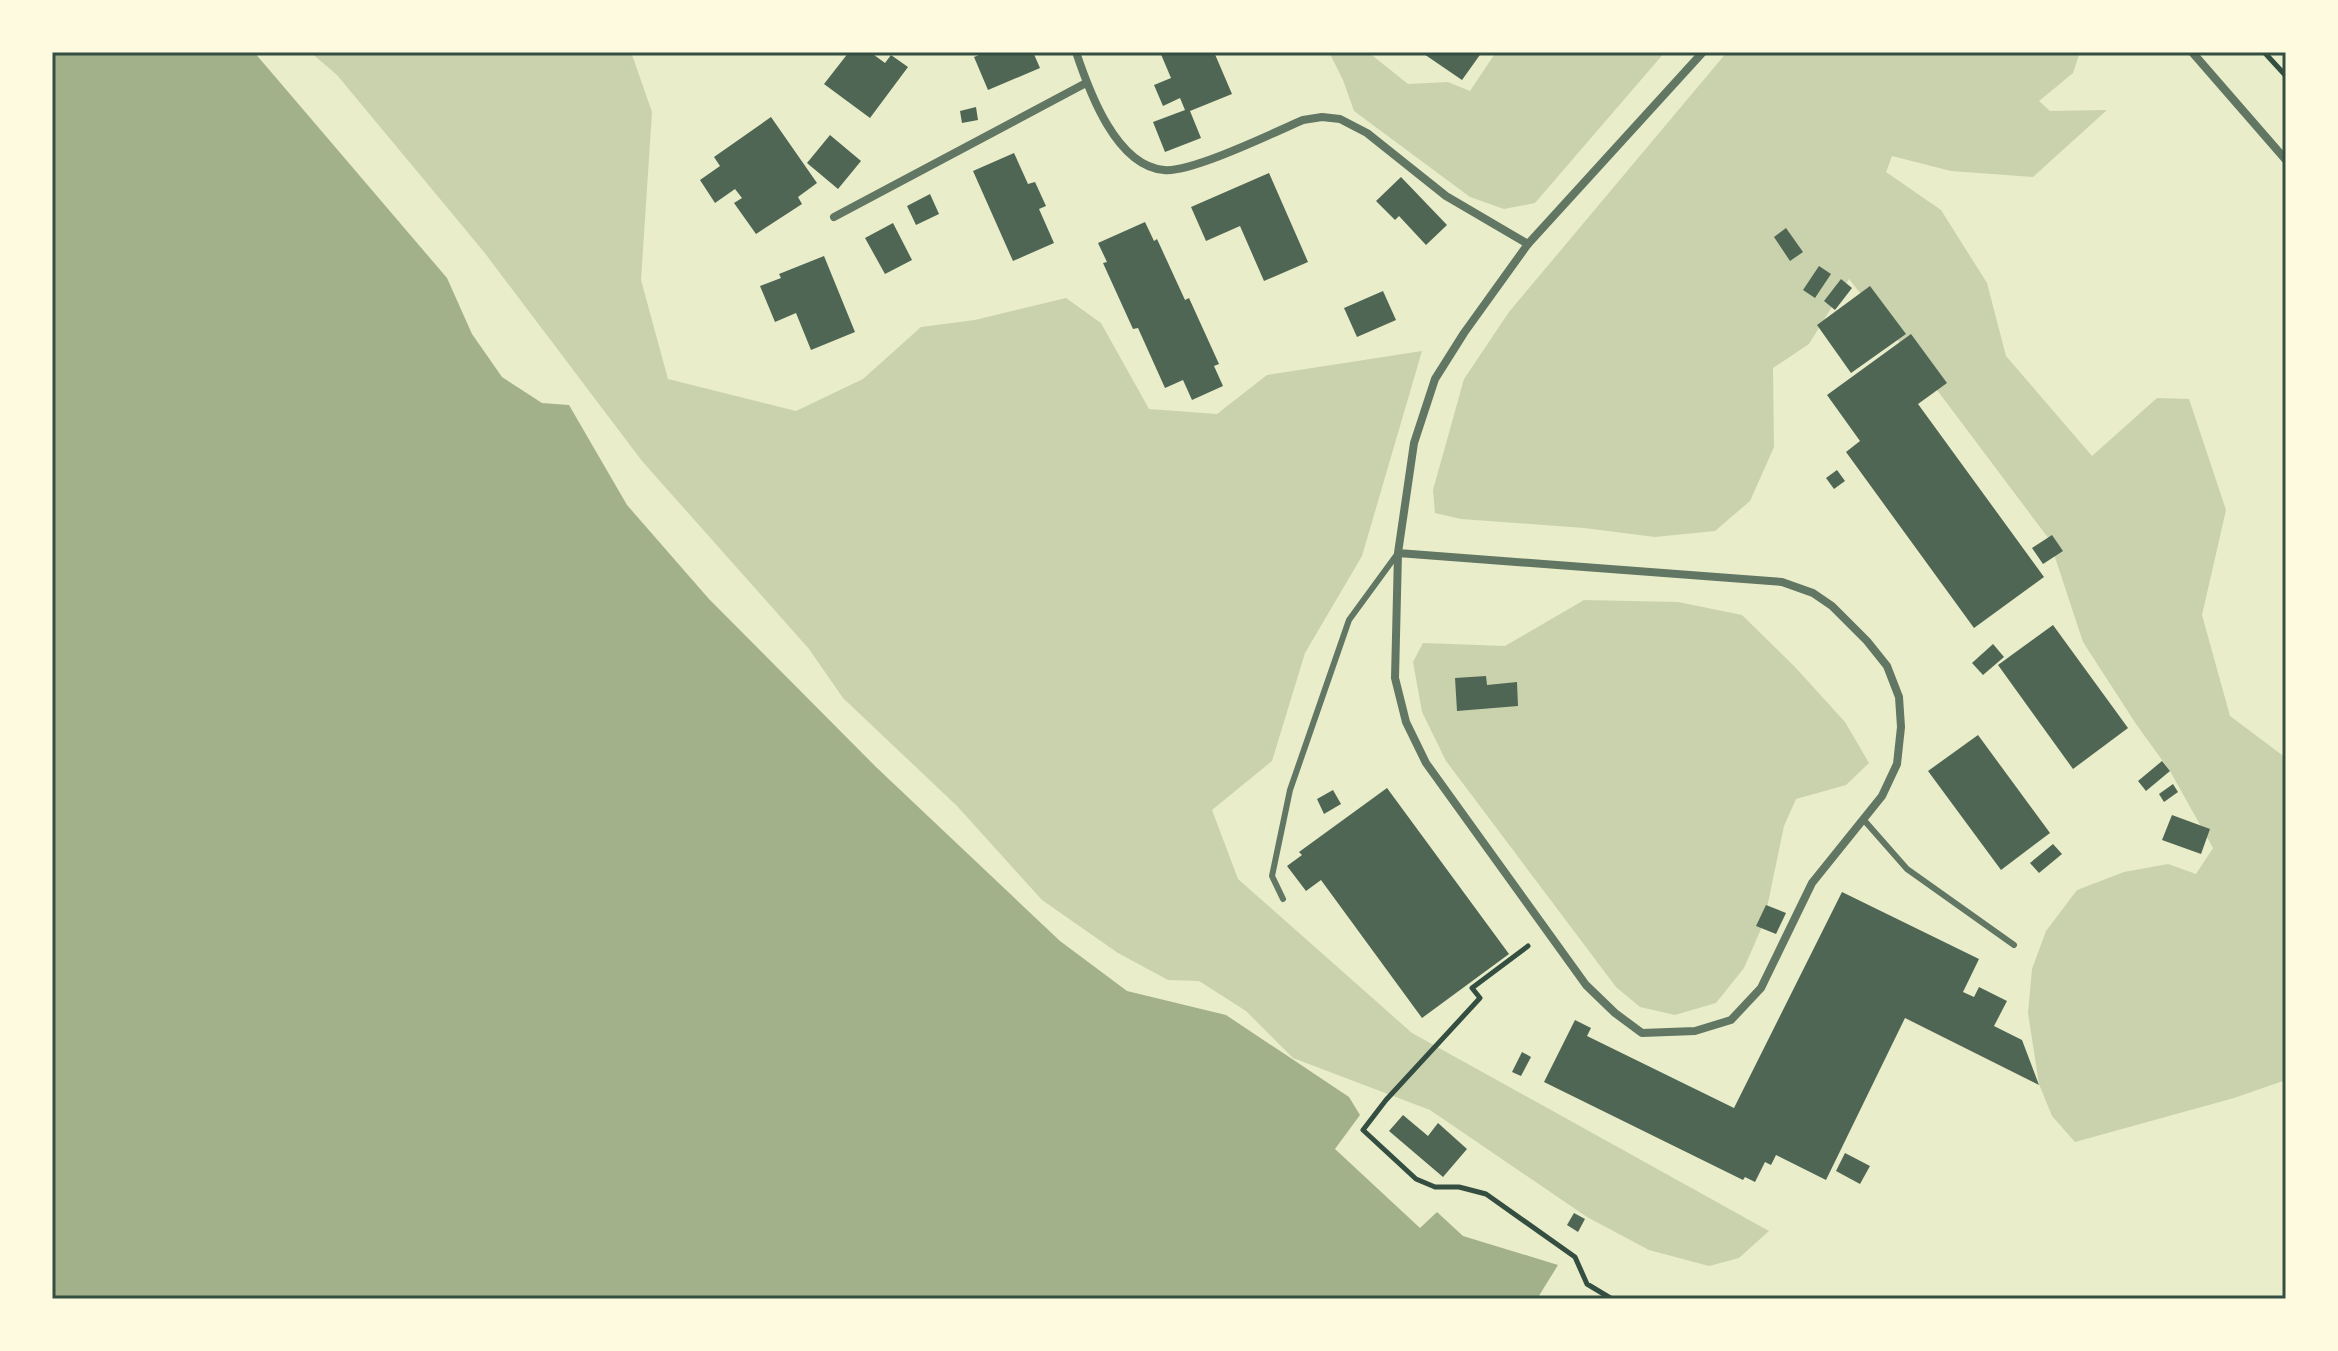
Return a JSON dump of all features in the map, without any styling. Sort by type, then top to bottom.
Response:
[{"type":"street","points":[[1076,52],[1086,83],[1113,134],[1129,155],[1145,166],[1166,171],[1188,167],[1303,120],[1322,117],[1340,119],[1367,133],[1446,196],[1528,244]]},
{"type":"street","points":[[1398,553],[1782,582],[1813,593],[1832,606],[1887,666],[1899,697],[1901,727],[1897,764],[1882,796],[1812,883],[1761,988],[1731,1020],[1695,1031],[1642,1033],[1586,985],[1426,763],[1406,722],[1395,678],[1398,553],[1414,443],[1435,379],[1528,244],[1703,52]]},
{"type":"street","points":[[2192,52],[2286,160]]},
{"type":"street","points":[[834,217],[1086,83]]},
{"type":"lane","points":[[1283,899],[1272,876],[1290,790],[1349,620],[1398,553]]},
{"type":"lane","points":[[1863,819],[1907,869],[2014,945]]},
{"type":"path","points":[[2264,52],[2286,76]]},
{"type":"path","points":[[1548,931],[1472,988],[1480,998],[1386,1100],[1363,1130],[1416,1179],[1435,1187],[1459,1187],[1486,1194],[1575,1257],[1587,1284],[1612,1299]]},
{"type":"shaded area","points":[[52,52],[254,52],[447,278],[472,334],[502,377],[542,403],[569,405],[627,505],[709,599],[876,767],[1060,941],[1127,991],[1226,1015],[1349,1097],[1360,1115],[1335,1149],[1420,1228],[1437,1212],[1463,1236],[1558,1265],[1537,1299],[52,1299]]},
{"type":"shaded area","points":[[310,52],[631,52],[652,112],[641,280],[668,379],[796,411],[863,379],[921,327],[975,320],[1066,298],[1101,323],[1149,409],[1217,414],[1267,375],[1422,351],[1362,556],[1305,653],[1272,761],[1212,810],[1238,879],[1412,1033],[1769,1231],[1739,1258],[1709,1266],[1649,1250],[1587,1217],[1430,1110],[1293,1058],[1246,1011],[1199,981],[1168,980],[1118,953],[1042,900],[957,806],[843,698],[809,649],[642,461],[484,252],[337,75]]},
{"type":"shaded area","points":[[1329,52],[1368,52],[1408,84],[1448,82],[1470,91],[1496,52],[1665,52],[1535,203],[1504,209],[1470,197],[1354,111]]},
{"type":"shaded area","points":[[1727,52],[2080,52],[2073,73],[2039,101],[2050,111],[2107,110],[2033,177],[1951,171],[1892,156],[1886,172],[1941,210],[1987,283],[2006,356],[2092,456],[2157,398],[2189,399],[2226,510],[2202,615],[2230,716],[2286,758],[2286,1080],[2234,1098],[2075,1142],[2052,1116],[2039,1084],[2028,1013],[2032,969],[2046,931],[2077,890],[2124,872],[2168,864],[2196,874],[2213,848],[2170,771],[2083,642],[2049,539],[1849,279],[1809,344],[1773,368],[1774,447],[1750,501],[1715,531],[1655,537],[1584,528],[1461,519],[1435,513],[1433,490],[1464,379],[1509,312]]},
{"type":"shaded area","points":[[1584,600],[1678,602],[1742,615],[1845,722],[1869,763],[1846,785],[1796,799],[1784,826],[1764,922],[1744,968],[1716,1003],[1675,1015],[1640,1007],[1616,987],[1446,761],[1422,712],[1413,662],[1423,643],[1505,646]]},
{"type":"building","points":[[849,52],[870,52],[885,63],[891,55],[908,67],[870,118],[824,84]]},
{"type":"building","points":[[978,52],[1033,52],[1040,68],[988,90],[974,57],[979,55]]},
{"type":"building","points":[[1160,52],[1214,52],[1232,94],[1190,111],[1201,138],[1165,152],[1153,122],[1185,110],[1180,98],[1163,106],[1154,85],[1171,78]]},
{"type":"building","points":[[1421,52],[1482,52],[1462,80]]},
{"type":"building","points":[[976,107],[978,120],[962,123],[960,111]]},
{"type":"building","points":[[771,117],[817,183],[798,197],[802,204],[756,234],[734,203],[742,198],[735,189],[715,203],[700,180],[720,166],[714,157]]},
{"type":"building","points":[[830,135],[861,161],[838,189],[807,163]]},
{"type":"building","points":[[1014,153],[1028,184],[1035,182],[1046,206],[1039,209],[1054,243],[1013,261],[973,171]]},
{"type":"building","points":[[1269,173],[1308,262],[1264,281],[1240,226],[1206,241],[1191,207]]},
{"type":"building","points":[[1401,177],[1447,225],[1426,245],[1399,216],[1395,220],[1376,201]]},
{"type":"building","points":[[930,194],[939,214],[916,225],[907,206]]},
{"type":"building","points":[[1145,222],[1154,241],[1157,239],[1185,300],[1189,298],[1219,364],[1214,366],[1223,386],[1192,400],[1183,380],[1165,388],[1138,328],[1133,329],[1103,263],[1107,262],[1098,243]]},
{"type":"building","points":[[893,223],[912,260],[885,274],[865,238]]},
{"type":"building","points":[[1786,228],[1803,252],[1790,261],[1774,237]]},
{"type":"building","points":[[824,256],[855,332],[811,350],[796,313],[775,322],[760,286],[781,278],[779,274]]},
{"type":"building","points":[[1819,266],[1831,274],[1815,298],[1803,290]]},
{"type":"building","points":[[1841,279],[1852,288],[1835,310],[1824,301]]},
{"type":"building","points":[[1870,286],[1906,334],[1851,373],[1817,325]]},
{"type":"building","points":[[1383,291],[1396,320],[1357,337],[1344,308]]},
{"type":"building","points":[[1911,334],[1947,383],[1918,404],[2044,577],[1974,628],[1846,452],[1860,441],[1827,395]]},
{"type":"building","points":[[1837,470],[1845,481],[1834,489],[1826,478]]},
{"type":"building","points":[[2052,535],[2063,551],[2043,564],[2032,548]]},
{"type":"building","points":[[2053,625],[2128,728],[2073,769],[1998,665]]},
{"type":"building","points":[[1993,644],[2004,657],[1983,675],[1972,663]]},
{"type":"building","points":[[1486,676],[1487,685],[1517,682],[1518,706],[1457,711],[1455,678]]},
{"type":"building","points":[[1978,735],[2050,833],[2001,870],[1928,771]]},
{"type":"building","points":[[2162,761],[2170,771],[2146,791],[2138,781]]},
{"type":"building","points":[[2173,784],[2178,792],[2164,802],[2159,794]]},
{"type":"building","points":[[1387,788],[1509,954],[1422,1018],[1321,880],[1306,891],[1287,866],[1302,855],[1299,852]]},
{"type":"building","points":[[1333,790],[1341,804],[1324,814],[1317,799]]},
{"type":"building","points":[[2172,815],[2210,829],[2201,854],[2162,840]]},
{"type":"building","points":[[2053,844],[2062,854],[2039,873],[2030,863]]},
{"type":"building","points":[[1842,892],[1979,959],[1963,992],[1974,997],[1979,987],[2007,1001],[1994,1026],[2022,1040],[2039,1085],[1905,1018],[1826,1180],[1776,1155],[1771,1165],[1765,1162],[1755,1182],[1745,1177],[1743,1180],[1544,1082],[1575,1020],[1591,1028],[1587,1036],[1734,1108]]},
{"type":"building","points":[[1766,905],[1786,913],[1776,934],[1756,926]]},
{"type":"building","points":[[1522,1052],[1531,1057],[1521,1076],[1512,1072]]},
{"type":"building","points":[[1403,1115],[1428,1136],[1438,1123],[1467,1149],[1443,1177],[1389,1131]]},
{"type":"building","points":[[1845,1153],[1870,1166],[1860,1184],[1836,1171]]},
{"type":"building","points":[[1574,1213],[1585,1219],[1578,1232],[1567,1225]]}]
